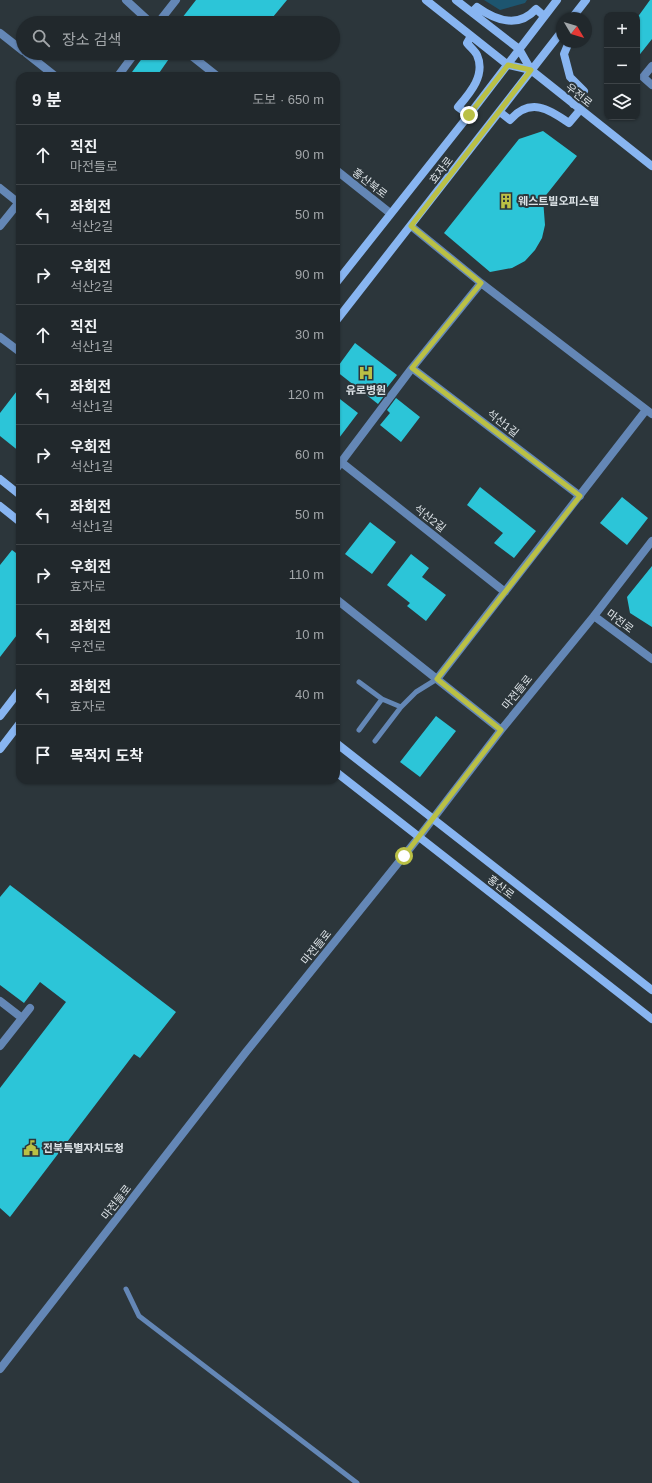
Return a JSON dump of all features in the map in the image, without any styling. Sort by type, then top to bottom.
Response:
[{"type":"street","points":[[126,0],[143,16]]},
{"type":"street","points":[[163,16],[176,0]]},
{"type":"street","name":"우전로","points":[[426,0],[508,65],[531,70]]},
{"type":"street","name":"우전로","points":[[456,0],[519,49],[531,70],[652,166]]},
{"type":"street","name":"효자로","points":[[340,277],[469,115],[557,0]]},
{"type":"street","points":[[577,12],[586,0]]},
{"type":"street","points":[[472,12],[477,7],[490,17],[507,22],[520,20],[531,14],[536,9],[544,16]]},
{"type":"street","points":[[0,33],[16,46]]},
{"type":"street","points":[[469,115],[458,107],[469,94],[479,76],[477,56],[467,43],[471,36]]},
{"type":"street","name":"효자로","points":[[340,316],[556,39]]},
{"type":"street","points":[[500,112],[510,120],[517,111],[540,106],[550,109],[569,123],[584,91],[570,77],[564,54],[566,48]]},
{"type":"street","points":[[35,60],[50,72]]},
{"type":"street","points":[[121,72],[130,60]]},
{"type":"street","points":[[197,60],[212,72]]},
{"type":"street","points":[[652,66],[643,78],[652,84]]},
{"type":"street","name":"홍산북로","points":[[340,173],[390,213]]},
{"type":"street","points":[[0,188],[16,199]]},
{"type":"street","points":[[0,226],[16,207]]},
{"type":"street","points":[[411,226],[481,283],[649,412],[580,496],[437,679]]},
{"type":"street","points":[[412,368],[481,283]]},
{"type":"street","points":[[0,337],[16,349]]},
{"type":"street","name":"석산2길","points":[[340,463],[412,368]]},
{"type":"street","name":"석산1길","points":[[412,368],[580,496]]},
{"type":"street","name":"석산2길","points":[[340,468],[505,592]]},
{"type":"street","points":[[0,479],[16,492]]},
{"type":"street","points":[[0,506],[16,519]]},
{"type":"street","name":"마전들로","points":[[0,1369],[246,1052],[419,837],[501,730],[594,616],[652,541]]},
{"type":"street","points":[[340,602],[501,730]]},
{"type":"street","name":"마전로","points":[[594,616],[652,659]]},
{"type":"street","points":[[0,716],[16,695]]},
{"type":"street","points":[[0,749],[16,729]]},
{"type":"street","name":"홍산로","points":[[340,747],[652,990]]},
{"type":"street","name":"홍산로","points":[[340,775],[652,1019]]},
{"type":"street","points":[[0,1001],[22,1018]]},
{"type":"street","points":[[0,1046],[30,1008]]},
{"type":"lane","points":[[375,741],[401,707],[416,692],[437,679]]},
{"type":"lane","points":[[359,682],[382,699],[401,707]]},
{"type":"lane","points":[[359,730],[382,699]]},
{"type":"lane","points":[[126,1289],[139,1316],[357,1483]]},
{"type":"shaded area","points":[[484,0],[527,0],[525,3],[500,10]]},
{"type":"building","points":[[196,0],[287,0],[274,16],[184,16]]},
{"type":"building","points":[[650,0],[652,0],[652,39],[640,54],[640,48],[640,14]]},
{"type":"building","points":[[141,60],[168,60],[160,72],[132,72]]},
{"type":"building","name":"웨스트빌오피스텔","points":[[543,131],[577,156],[543,199],[545,225],[542,238],[535,250],[525,261],[512,268],[490,272],[444,233],[519,139]]},
{"type":"building","name":"유로병원","points":[[355,343],[397,375],[385,390],[387,392],[378,404],[340,374],[340,364]]},
{"type":"building","points":[[16,392],[16,449],[0,436],[0,413]]},
{"type":"building","points":[[396,398],[420,417],[401,442],[380,425],[390,413],[387,410]]},
{"type":"building","points":[[340,399],[358,413],[340,437]]},
{"type":"building","points":[[480,487],[536,531],[514,558],[494,543],[503,533],[467,505]]},
{"type":"building","points":[[622,497],[648,518],[627,545],[600,523]]},
{"type":"building","points":[[370,522],[396,542],[372,574],[345,554]]},
{"type":"building","points":[[12,550],[16,553],[16,636],[0,657],[0,565]]},
{"type":"building","points":[[411,554],[429,568],[422,577],[446,595],[426,621],[407,606],[410,603],[387,585]]},
{"type":"building","points":[[652,566],[652,627],[630,613],[627,597]]},
{"type":"building","points":[[436,716],[456,731],[420,777],[400,762]]},
{"type":"building","points":[[10,885],[176,1012],[140,1058],[134,1054],[10,1217],[0,1208],[0,1088],[66,1002],[40,982],[24,1003],[0,985],[0,897]]},
{"type":"place","name":"웨스트빌오피스텔","points":[[506,201]]},
{"type":"place","name":"유로병원","points":[[366,373]]},
{"type":"place","name":"전북특별자치도청","points":[[31,1148]]},
{"type":"route","points":[[404,856],[501,730],[437,679],[580,496],[412,368],[481,283],[411,226],[531,70],[508,65],[469,115]]}]
